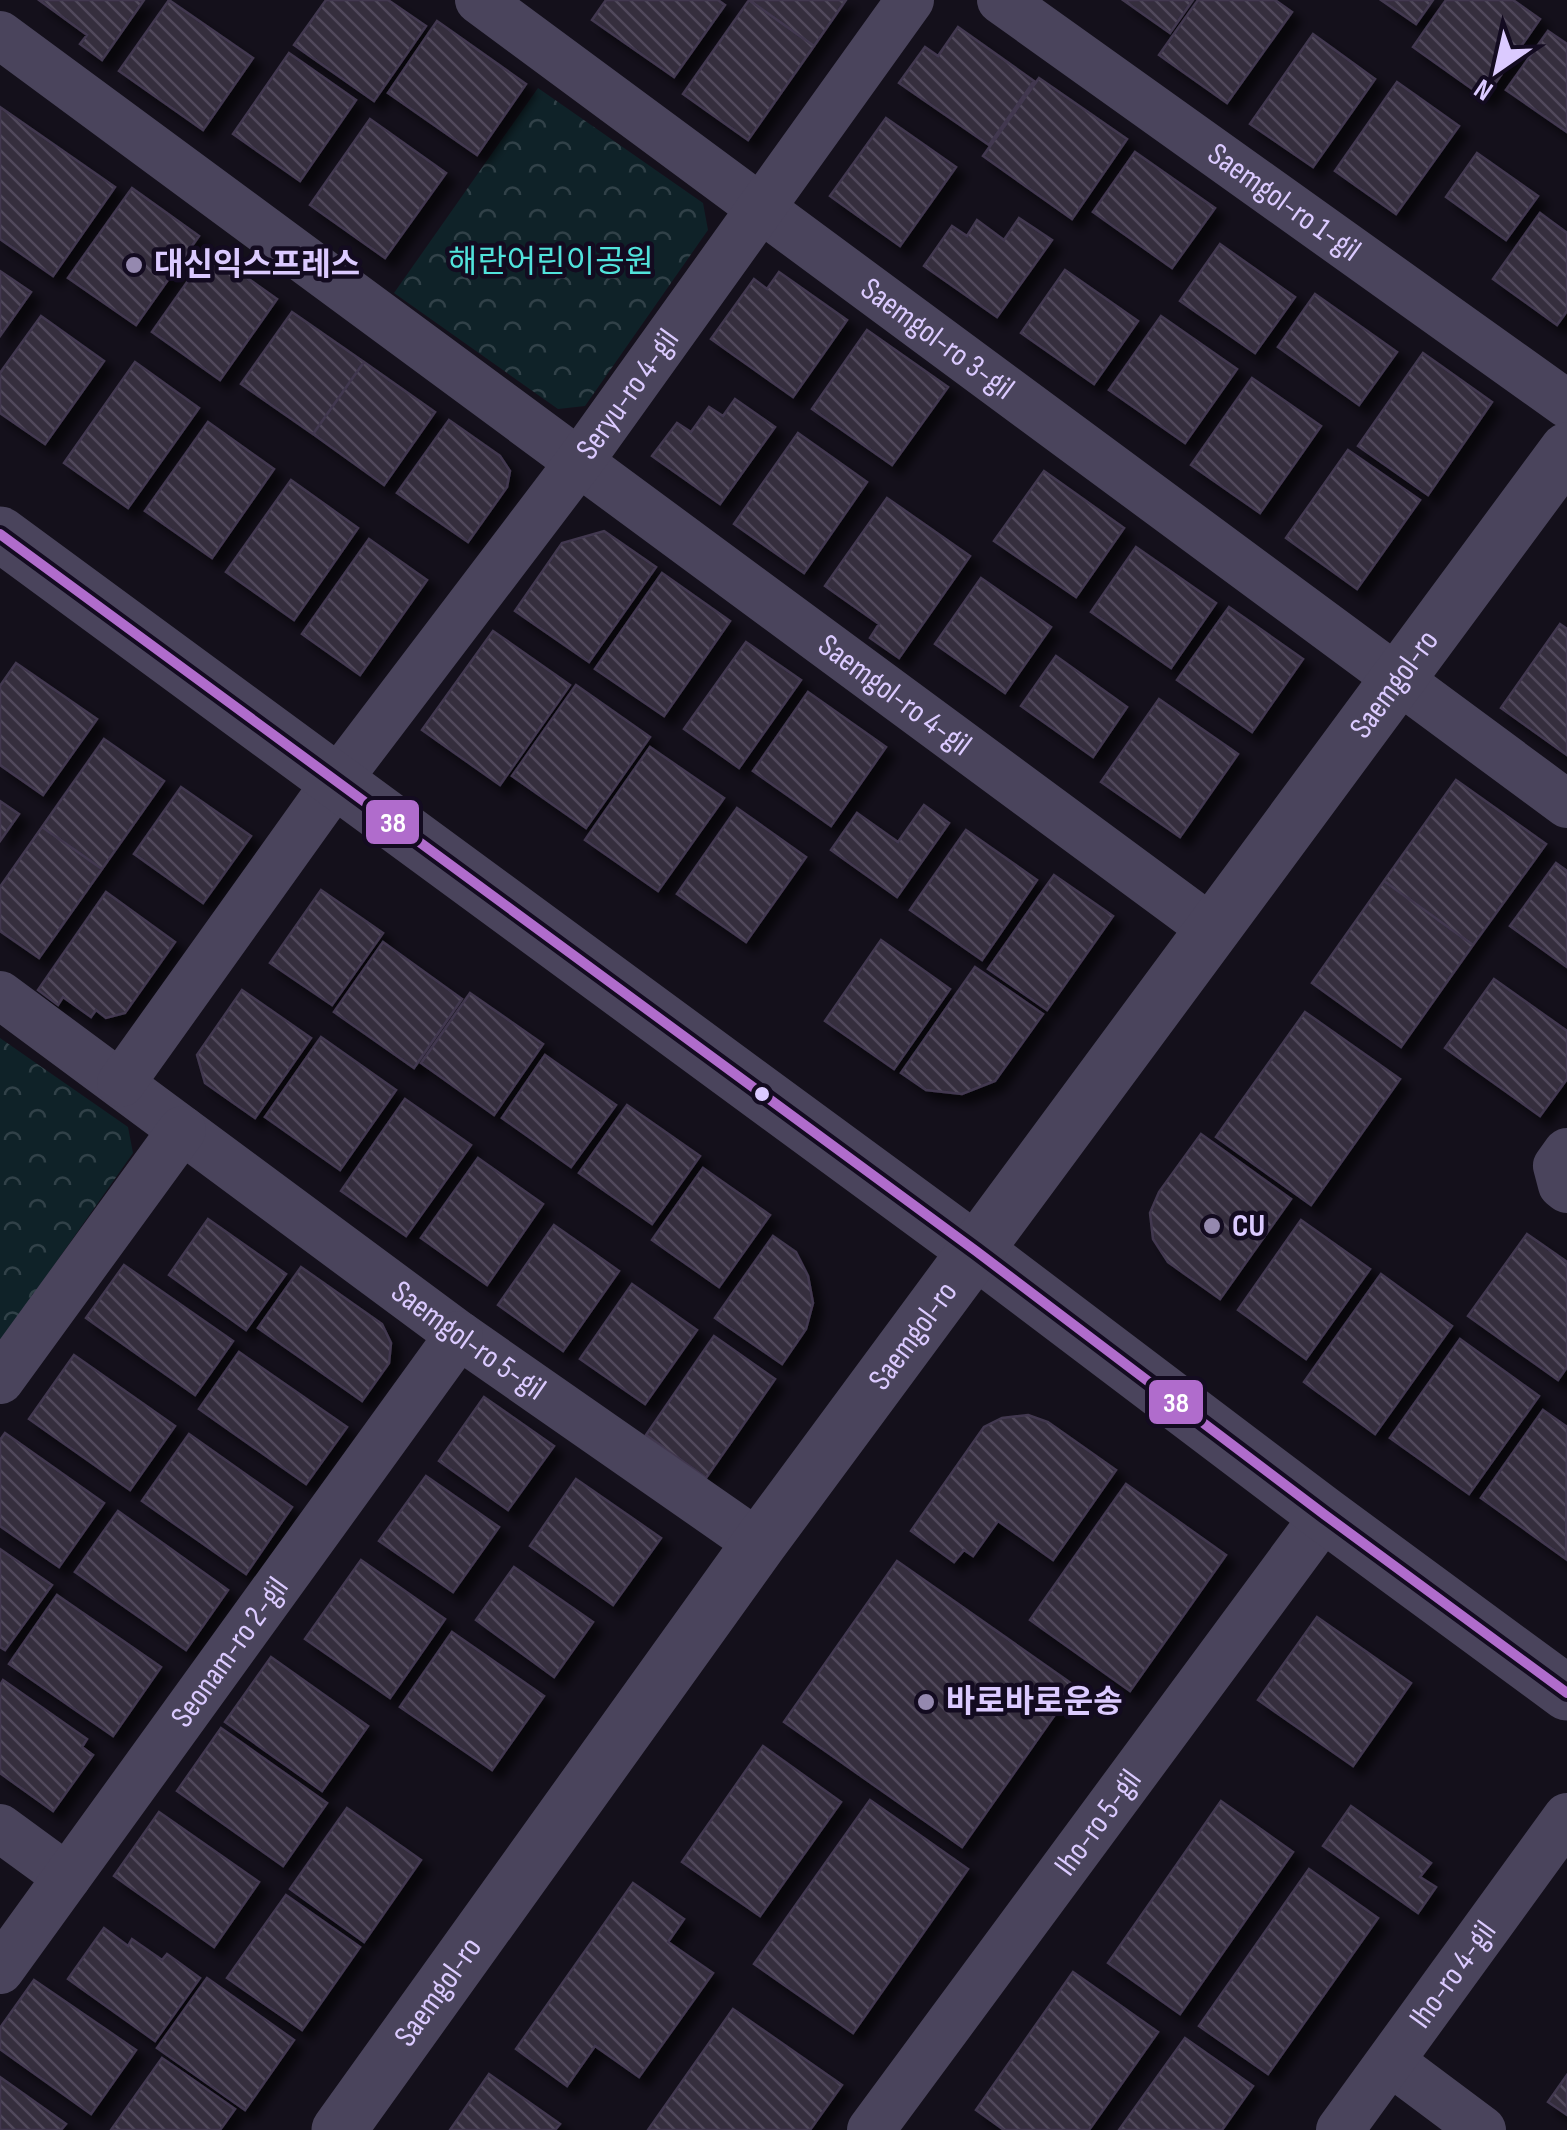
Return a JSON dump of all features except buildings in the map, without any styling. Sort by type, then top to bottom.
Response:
[{"type":"street","name":"Saemgol-ro 3-gil","points":[[478,0],[1567,804]]},
{"type":"street","name":"Seryu-ro 4-gil","points":[[121,1083],[336,782],[580,462],[910,0]]},
{"type":"street","name":"Saemgol-ro 1-gil","points":[[1001,0],[1567,404]]},
{"type":"street","name":"Saemgol-ro 4-gil","points":[[0,35],[1213,930]]},
{"type":"street","name":"Saemgol-ro","points":[[339,2130],[759,1544],[1567,450]]},
{"type":"street","points":[[0,534],[976,1251],[1567,1694]]},
{"type":"street","name":"Saemgol-ro 5-gil","points":[[0,995],[459,1335],[759,1544]]},
{"type":"street","points":[[0,1380],[182,1130]]},
{"type":"street","points":[[1567,1152],[1558,1166],[1562,1185],[1567,1189]]},
{"type":"street","name":"Seonam-ro 2-gil","points":[[0,1970],[459,1335]]},
{"type":"street","name":"Iho-ro 5-gil","points":[[871,2130],[1325,1515]]},
{"type":"street","name":"Iho-ro 4-gil","points":[[1340,2130],[1567,1817]]},
{"type":"street","points":[[0,1828],[68,1876]]},
{"type":"street","points":[[1391,2062],[1482,2130]]},
{"type":"green space","name":"해란어린이공원","points":[[538,88],[703,203],[708,230],[585,406],[558,409],[394,293]]},
{"type":"green space","points":[[0,1038],[128,1127],[133,1153],[0,1342]]},
{"type":"transit line","name":"38","points":[[0,534],[976,1251],[1567,1693]]},
{"type":"place","name":"대신익스프레스","points":[[134,265]]},
{"type":"place","name":"CU","points":[[1212,1226]]},
{"type":"place","name":"바로바로운송","points":[[926,1702]]}]
